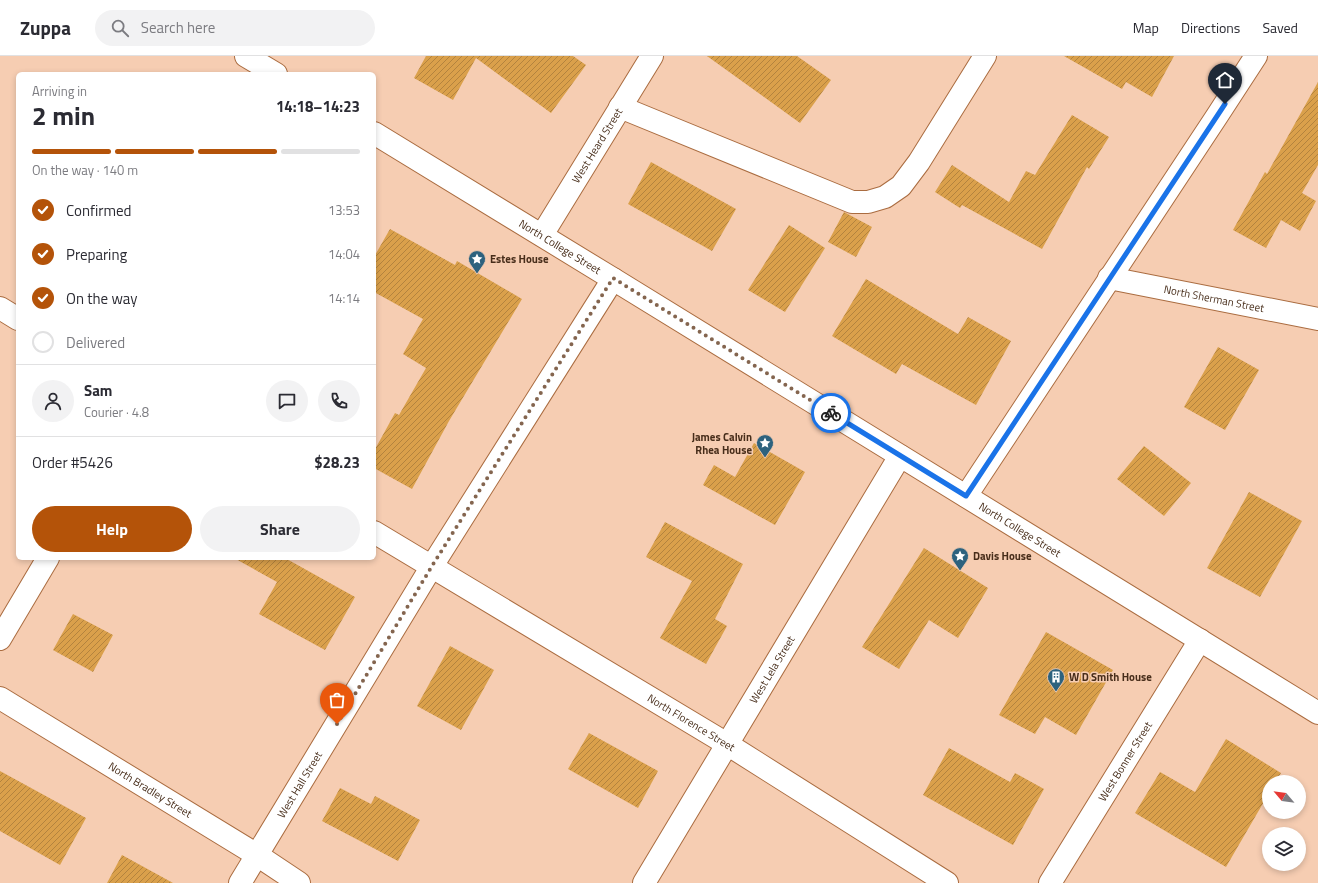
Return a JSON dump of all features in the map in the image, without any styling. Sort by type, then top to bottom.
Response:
[{"type":"street","points":[[246,56],[273,72]]},
{"type":"street","name":"West Heard Street","points":[[542,235],[652,56]]},
{"type":"street","points":[[620,107],[852,202],[868,202],[885,197],[901,186],[920,162],[984,56]]},
{"type":"street","points":[[966,496],[1256,56]]},
{"type":"street","name":"North College Street","points":[[376,134],[613,278],[1318,713]]},
{"type":"street","name":"West Hall Street","points":[[240,883],[432,566],[613,278]]},
{"type":"street","name":"North Sherman Street","points":[[1109,278],[1318,319]]},
{"type":"street","points":[[0,308],[16,318]]},
{"type":"street","name":"West Lela Street","points":[[644,883],[900,456]]},
{"type":"street","name":"North Florence Street","points":[[376,533],[727,744],[947,883]]},
{"type":"street","points":[[0,639],[47,560]]},
{"type":"street","name":"West Bonner Street","points":[[1050,883],[1200,640]]},
{"type":"street","name":"North Bradley Street","points":[[0,698],[257,855],[299,883]]},
{"type":"building","points":[[426,56],[573,56],[586,65],[551,113],[476,58],[453,100],[414,78]]},
{"type":"building","points":[[707,56],[797,56],[831,80],[800,123]]},
{"type":"building","points":[[1064,56],[1174,56],[1152,97],[1126,82],[1122,89]]},
{"type":"building","points":[[1318,82],[1318,165],[1302,193],[1316,201],[1300,231],[1281,220],[1266,248],[1233,230],[1265,172],[1267,174]]},
{"type":"building","points":[[1072,115],[1109,137],[1089,169],[1087,167],[1042,249],[962,205],[960,208],[935,192],[952,165],[1009,202],[1026,171],[1035,175]]},
{"type":"building","points":[[651,162],[736,209],[712,251],[628,204]]},
{"type":"building","points":[[844,212],[872,227],[856,257],[828,242]]},
{"type":"building","points":[[789,225],[825,248],[785,312],[748,290]]},
{"type":"building","points":[[390,229],[455,265],[457,261],[522,299],[449,421],[412,489],[376,469],[376,447],[395,413],[399,415],[426,368],[403,354],[423,319],[376,293],[376,254]]},
{"type":"building","points":[[866,279],[958,334],[968,317],[1011,341],[976,405],[902,364],[896,374],[832,336]]},
{"type":"building","points":[[1218,347],[1259,370],[1225,430],[1184,407]]},
{"type":"building","points":[[754,443],[805,472],[775,525],[703,485],[714,465],[735,477]]},
{"type":"building","points":[[1144,446],[1191,483],[1164,516],[1117,479]]},
{"type":"building","points":[[1249,492],[1302,521],[1260,597],[1207,568]]},
{"type":"building","points":[[665,522],[743,564],[715,619],[727,626],[706,664],[660,638],[692,581],[646,557]]},
{"type":"building","points":[[924,548],[988,588],[958,638],[929,620],[899,669],[862,647]]},
{"type":"building","points":[[238,560],[289,560],[355,597],[325,650],[259,614],[277,582]]},
{"type":"building","points":[[73,614],[113,635],[93,672],[53,650]]},
{"type":"building","name":"W D Smith House","points":[[1046,632],[1113,670],[1076,735],[1045,717],[1035,734],[999,715]]},
{"type":"building","points":[[450,646],[494,670],[461,730],[417,706]]},
{"type":"building","points":[[589,733],[658,771],[638,808],[568,769]]},
{"type":"building","points":[[1226,739],[1281,773],[1280,775],[1262,775],[1262,805],[1226,867],[1135,813],[1160,772],[1195,792]]},
{"type":"building","points":[[949,748],[1010,782],[1015,773],[1044,789],[1013,845],[923,795]]},
{"type":"building","points":[[0,771],[86,818],[60,865],[0,831]]},
{"type":"building","points":[[340,788],[371,804],[375,796],[420,820],[398,861],[322,821]]},
{"type":"building","points":[[122,855],[173,883],[107,883]]},
{"type":"way so far","points":[[337,724],[432,566],[613,278],[831,413]]},
{"type":"place","name":"Estes House","points":[[477,274]]},
{"type":"place","name":"James Calvin Rhea House","points":[[765,458]]},
{"type":"place","name":"Davis House","points":[[960,571]]},
{"type":"place","name":"W D Smith House","points":[[1056,692]]},
{"type":"route","points":[[831,413],[966,496],[1225,104]]}]
